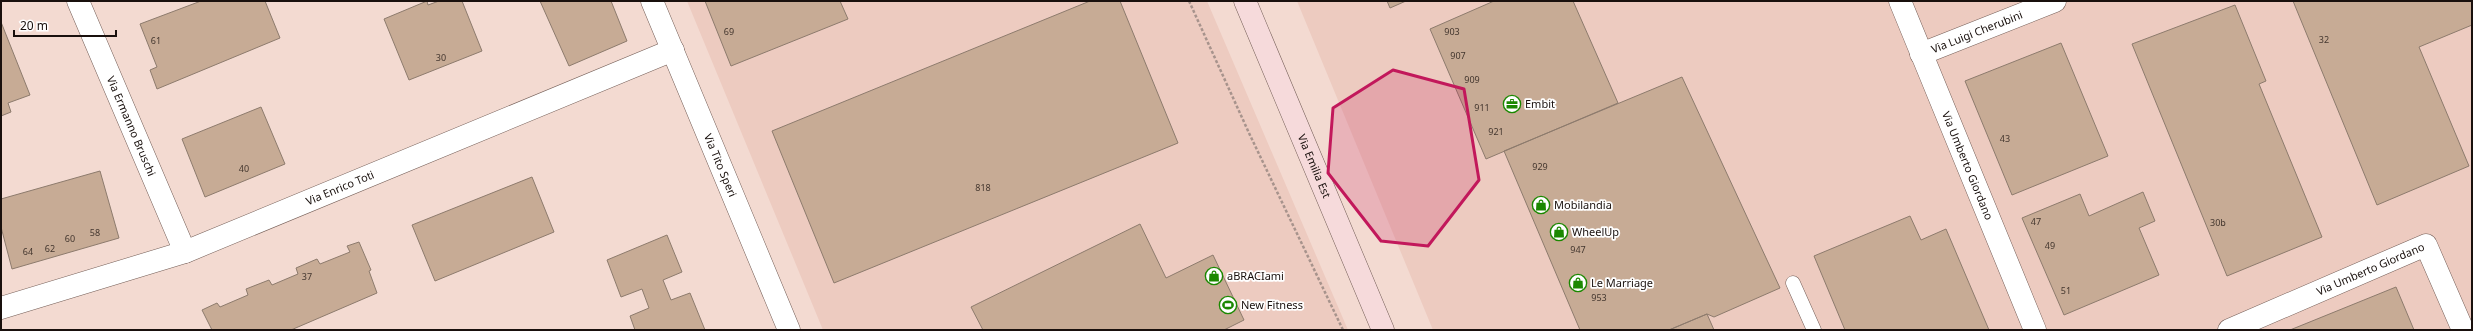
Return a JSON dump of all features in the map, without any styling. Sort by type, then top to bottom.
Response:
[{"type":"main road","name":"Via Emilia Est","points":[[1247,2],[1383,330]]},
{"type":"street","name":"Via Ermanno Bruschi","points":[[78,1],[184,252]]},
{"type":"street","name":"Via Tito Speri","points":[[652,1],[789,330]]},
{"type":"street","name":"Via Umberto Giordano","points":[[1900,1],[1920,54],[2035,330]]},
{"type":"street","name":"Via Luigi Cherubini","points":[[1920,54],[2055,1]]},
{"type":"street","name":"Via Enrico Toti","points":[[1,308],[184,252],[673,50]]},
{"type":"street","name":"Via Umberto Giordano","points":[[2229,330],[2426,245],[2463,330]]},
{"type":"lane","points":[[1793,283],[1814,330]]},
{"type":"path","points":[[1189,1],[1249,133],[1343,330]]},
{"type":"highlighted area","points":[[1393,70],[1464,89],[1479,180],[1428,246],[1381,241],[1328,173],[1333,108]]},
{"type":"shaded area","points":[[687,1],[1207,1],[1348,330],[823,330]]},
{"type":"shaded area","points":[[1297,1],[2472,1],[2472,330],[1433,330]]},
{"type":"building","points":[[201,1],[265,1],[280,38],[157,89],[150,70],[157,67],[140,24]]},
{"type":"building","points":[[427,1],[428,5],[439,1],[462,1],[482,51],[409,80],[384,19]]},
{"type":"building","points":[[540,1],[611,1],[627,41],[569,66]]},
{"type":"building","points":[[705,1],[840,1],[848,19],[731,66]]},
{"type":"building","points":[[1090,1],[1120,1],[1178,143],[834,283],[772,131]]},
{"type":"building","points":[[1387,1],[1406,1],[1390,8]]},
{"type":"building","points":[[1494,1],[1573,1],[1618,103],[1486,159],[1430,29]]},
{"type":"building","points":[[2293,1],[2472,1],[2472,25],[2419,47],[2469,166],[2377,205]]},
{"type":"building","points":[[2235,5],[2266,81],[2259,84],[2322,237],[2227,276],[2132,44]]},
{"type":"building","points":[[1,22],[30,95],[8,103],[11,112],[1,116]]},
{"type":"building","points":[[2061,43],[2108,156],[2012,195],[1965,81]]},
{"type":"building","points":[[1682,77],[1780,288],[1714,317],[1707,314],[1669,330],[1580,330],[1504,151]]},
{"type":"building","points":[[261,107],[285,164],[205,197],[182,139]]},
{"type":"building","points":[[100,171],[119,238],[12,269],[1,227],[1,199]]},
{"type":"building","points":[[532,177],[554,232],[435,281],[412,225]]},
{"type":"building","points":[[2143,192],[2155,221],[2139,228],[2159,275],[2064,315],[2022,218],[2080,194],[2089,216]]},
{"type":"building","points":[[1910,216],[1921,240],[1946,229],[1989,330],[1845,330],[1814,256]]},
{"type":"building","points":[[1140,224],[1166,278],[1213,255],[1244,320],[1224,330],[983,330],[971,307]]},
{"type":"building","points":[[667,235],[682,272],[663,280],[671,300],[690,293],[705,330],[635,330],[630,316],[649,308],[642,289],[621,297],[607,260]]},
{"type":"building","points":[[359,242],[371,270],[369,271],[377,293],[291,330],[212,330],[202,310],[217,303],[220,307],[248,295],[246,289],[269,280],[272,285],[298,274],[296,268],[317,259],[320,264],[350,252],[347,246]]},
{"type":"building","points":[[2396,287],[2414,330],[2290,330]]},
{"type":"building","points":[[1707,314],[1714,330],[1669,330]]},
{"type":"place","name":"Embit","points":[[1512,104]]},
{"type":"place","name":"Mobilandia","points":[[1541,205]]},
{"type":"place","name":"WheelUp","points":[[1559,232]]},
{"type":"place","name":"aBRACIami","points":[[1214,276]]},
{"type":"place","name":"Le Marriage","points":[[1578,283]]},
{"type":"place","name":"New Fitness","points":[[1228,305]]}]
